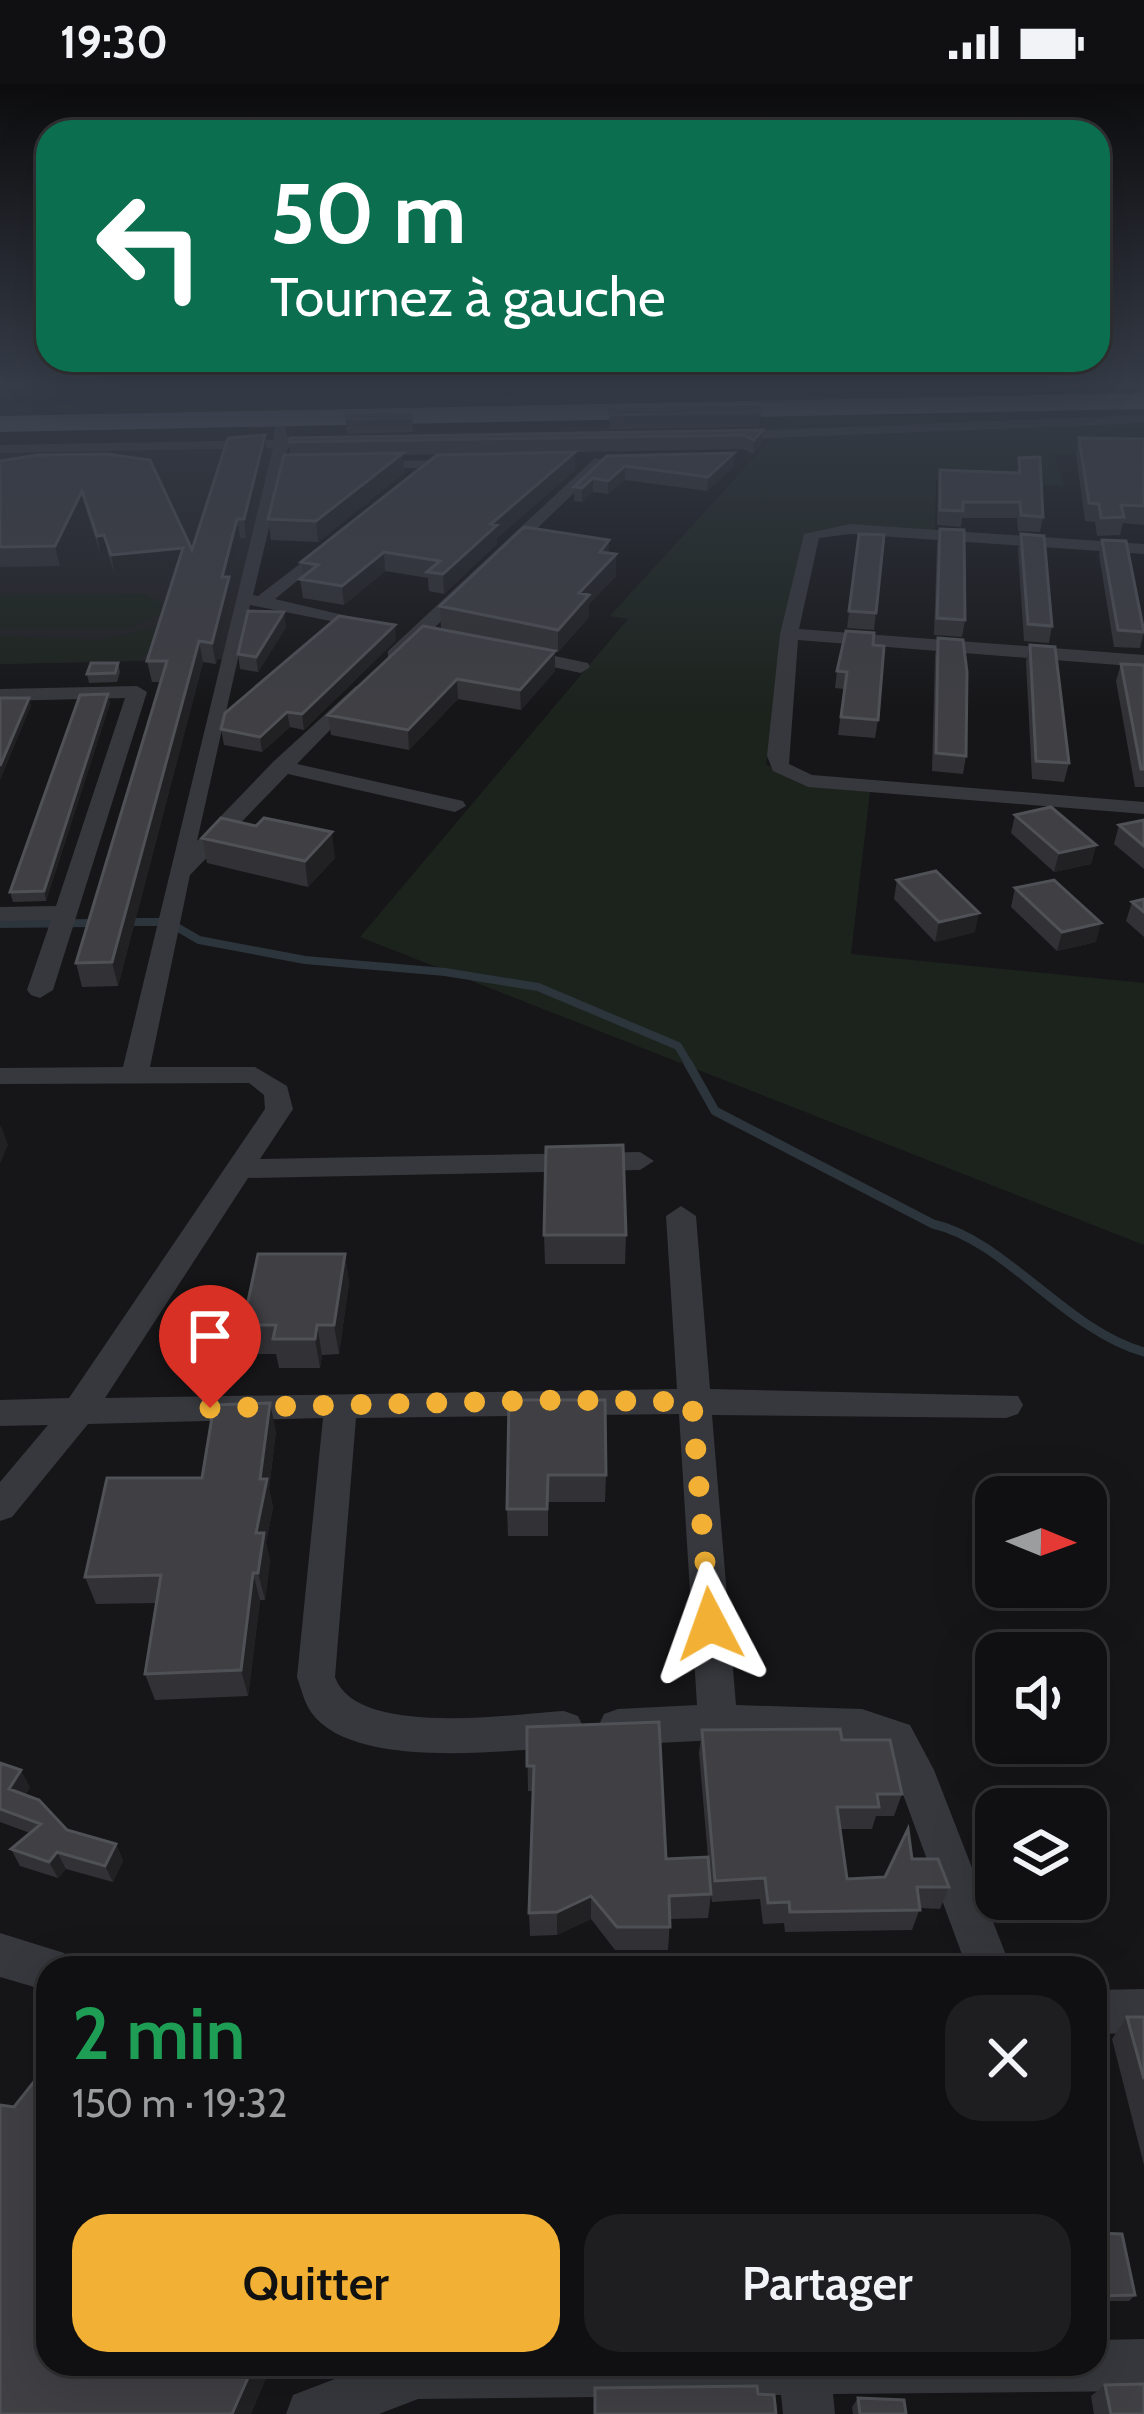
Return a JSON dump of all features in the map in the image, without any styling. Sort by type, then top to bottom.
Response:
[{"type":"street","points":[[136,1073],[179,873],[252,600],[271,494]]},
{"type":"street","points":[[179,873],[280,766],[557,494]]},
{"type":"street","points":[[1144,549],[828,529],[812,534],[789,634],[777,756],[790,774],[808,781],[1144,808]]},
{"type":"street","points":[[252,600],[346,533]]},
{"type":"street","points":[[252,600],[441,639]]},
{"type":"street","points":[[789,634],[1144,661]]},
{"type":"street","points":[[488,648],[581,667]]},
{"type":"street","points":[[0,695],[137,692],[40,990]]},
{"type":"street","points":[[280,766],[455,806]]},
{"type":"street","points":[[0,914],[63,913]]},
{"type":"street","points":[[0,1076],[255,1076],[278,1092],[280,1109],[78,1412],[0,1507]]},
{"type":"street","points":[[241,1169],[640,1161]]},
{"type":"street","points":[[681,1216],[718,1722]]},
{"type":"street","points":[[0,1413],[559,1400],[1006,1405]]},
{"type":"street","points":[[341,1405],[316,1677],[326,1703],[359,1723],[411,1735],[718,1722],[862,1726],[896,1738],[914,1770],[984,1956]]},
{"type":"street","points":[[0,1954],[36,1965]]},
{"type":"street","points":[[1107,2012],[1144,2011]]},
{"type":"street","points":[[1107,2368],[1144,2365]]},
{"type":"street","points":[[312,2414],[410,2376]]},
{"type":"street","points":[[483,2376],[807,2391],[1001,2376]]},
{"type":"shaded area","points":[[0,494],[265,494],[227,659],[0,664]]},
{"type":"shaded area","points":[[721,494],[936,494],[935,531],[810,534],[766,764],[805,786],[870,792],[851,954],[1144,983],[1144,1245],[360,937],[628,619],[610,616]]},
{"type":"shaded area","points":[[144,594],[162,603],[161,614],[128,628],[0,628],[0,595]]},
{"type":"shaded area","points":[[162,625],[163,643],[136,661],[0,664],[0,636],[104,640]]},
{"type":"building","points":[[0,494],[81,494],[55,546],[0,547]]},
{"type":"building","points":[[83,494],[166,494],[192,550],[210,494],[250,494],[244,519],[237,519],[222,577],[229,577],[212,643],[199,641],[112,962],[76,963],[167,661],[147,661],[183,548],[111,555],[104,535],[97,536]]},
{"type":"building","points":[[274,494],[351,494],[316,521],[268,519]]},
{"type":"building","points":[[388,494],[526,494],[443,574],[427,572],[440,561],[384,552],[342,586],[300,579],[318,565],[301,562]]},
{"type":"building","points":[[940,494],[1042,494],[1043,517],[1021,515],[1020,502],[963,502],[963,511],[940,510]]},
{"type":"building","points":[[1088,494],[1144,494],[1144,506],[1121,505],[1124,517],[1101,518],[1099,504],[1089,503]]},
{"type":"building","points":[[524,527],[609,540],[600,552],[616,554],[579,593],[589,595],[558,630],[440,606]]},
{"type":"building","points":[[940,529],[964,530],[965,620],[937,618]]},
{"type":"building","points":[[859,534],[884,535],[876,613],[849,611]]},
{"type":"building","points":[[1021,534],[1044,536],[1052,626],[1028,624]]},
{"type":"building","points":[[1102,540],[1126,541],[1144,632],[1118,630]]},
{"type":"building","points":[[248,611],[284,612],[256,657],[238,654]]},
{"type":"building","points":[[339,616],[395,625],[302,714],[287,712],[260,737],[221,729],[225,713]]},
{"type":"building","points":[[423,626],[555,651],[520,690],[457,679],[408,730],[328,715]]},
{"type":"building","points":[[846,631],[874,633],[873,645],[884,646],[878,720],[841,717],[847,672],[837,671]]},
{"type":"building","points":[[938,638],[963,640],[966,756],[936,753]]},
{"type":"building","points":[[1030,645],[1055,647],[1069,763],[1036,761]]},
{"type":"building","points":[[91,663],[118,663],[115,673],[87,674]]},
{"type":"building","points":[[1121,664],[1144,665],[1144,769],[1141,769]]},
{"type":"building","points":[[108,694],[44,891],[10,892],[80,695]]},
{"type":"building","points":[[0,698],[29,698],[0,766]]},
{"type":"building","points":[[1051,807],[1096,845],[1059,853],[1015,815]]},
{"type":"building","points":[[221,818],[256,826],[264,818],[332,832],[305,861],[202,838]]},
{"type":"building","points":[[1144,820],[1144,846],[1119,825]]},
{"type":"building","points":[[936,871],[979,913],[939,922],[897,880]]},
{"type":"building","points":[[1054,880],[1101,923],[1062,932],[1015,888]]},
{"type":"building","points":[[623,1145],[626,1235],[544,1235],[546,1147]]},
{"type":"building","points":[[258,1254],[345,1254],[334,1325],[317,1325],[315,1339],[273,1339],[276,1325],[243,1325]]},
{"type":"building","points":[[509,1400],[605,1400],[606,1475],[548,1475],[547,1509],[507,1509]]},
{"type":"building","points":[[270,1403],[260,1479],[267,1479],[256,1533],[264,1533],[258,1573],[253,1573],[241,1670],[145,1674],[161,1575],[85,1577],[107,1478],[202,1478],[214,1405]]},
{"type":"building","points":[[659,1722],[666,1859],[708,1857],[711,1894],[669,1896],[670,1927],[617,1927],[591,1896],[557,1912],[529,1913],[534,1766],[527,1766],[527,1727]]},
{"type":"building","points":[[840,1729],[842,1740],[890,1740],[902,1794],[877,1794],[879,1807],[837,1807],[847,1879],[885,1877],[908,1829],[912,1859],[938,1859],[949,1887],[917,1887],[920,1910],[790,1912],[789,1902],[768,1903],[765,1878],[715,1881],[702,1730]]},
{"type":"building","points":[[0,1763],[21,1770],[9,1789],[39,1800],[67,1830],[116,1844],[105,1866],[57,1852],[49,1862],[11,1849],[41,1824],[0,1809]]},
{"type":"building","points":[[1127,2017],[1144,2017],[1144,2079]]},
{"type":"building","points":[[36,2079],[36,2376],[249,2376],[232,2414],[0,2414],[0,2105],[14,2107]]},
{"type":"building","points":[[1107,2233],[1122,2234],[1135,2295],[1107,2296]]},
{"type":"building","points":[[1144,2384],[1144,2414],[1111,2414],[1105,2385]]},
{"type":"building","points":[[757,2386],[758,2394],[774,2395],[776,2414],[595,2414],[595,2388]]},
{"type":"building","points":[[858,2398],[904,2400],[906,2414],[860,2414]]},
{"type":"waterway","points":[[123,922],[168,922],[199,940],[305,960],[445,972],[538,987],[678,1046],[690,1066]]},
{"type":"waterway","points":[[0,924],[94,923]]},
{"type":"waterway","points":[[688,1063],[715,1111],[933,1224],[960,1233],[1089,1325],[1144,1352]]},
{"type":"route","points":[[210,1408],[559,1400],[692,1402],[710,1624]]}]
